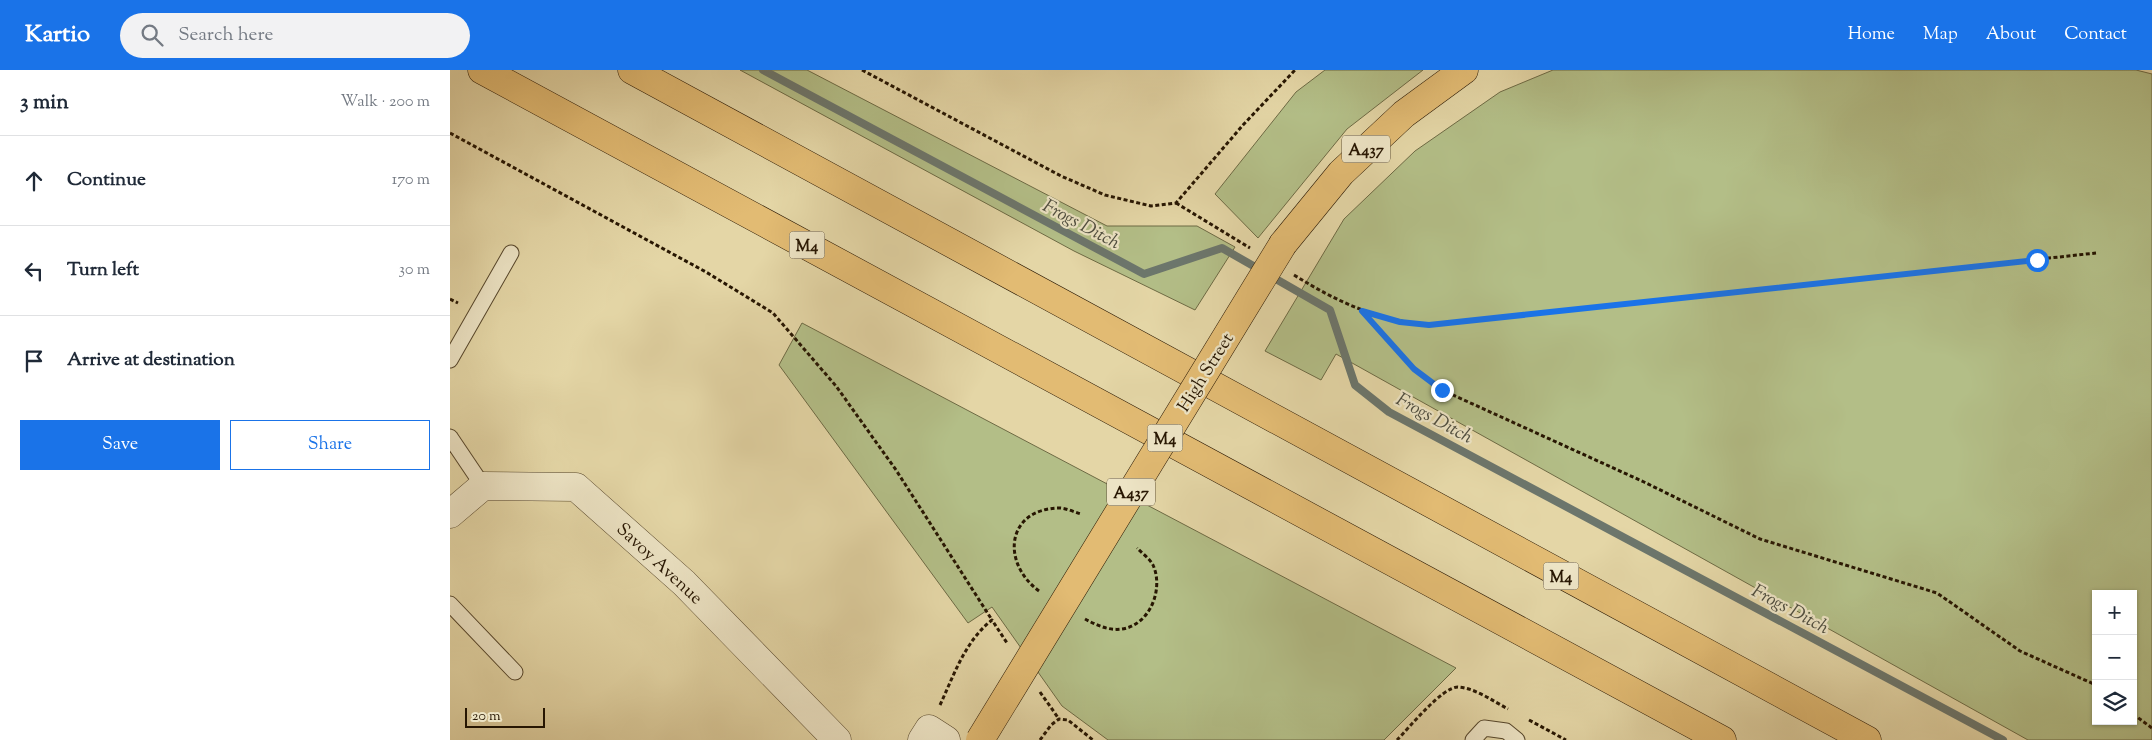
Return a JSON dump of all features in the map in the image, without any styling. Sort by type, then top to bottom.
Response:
[{"type":"main road","name":"M4","points":[[482,70],[1722,740]]},
{"type":"main road","name":"M4","points":[[632,70],[1867,740]]},
{"type":"main road","name":"High Street","points":[[980,740],[1284,244],[1341,172],[1404,114],[1464,70]]},
{"type":"street","points":[[450,514],[483,486]]},
{"type":"street","name":"Savoy Avenue","points":[[483,486],[576,487],[684,583],[836,740]]},
{"type":"lane","points":[[450,360],[511,253]]},
{"type":"lane","points":[[450,437],[483,486]]},
{"type":"lane","points":[[450,604],[515,672]]},
{"type":"lane","points":[[1473,740],[1484,728],[1506,731],[1517,740]]},
{"type":"path","points":[[862,70],[1061,176],[1096,191],[1151,206],[1176,203],[1251,248]]},
{"type":"path","points":[[1176,203],[1243,125],[1295,70]]},
{"type":"path","points":[[450,133],[706,272],[773,313],[836,386],[896,470],[992,620]]},
{"type":"path","points":[[1290,272],[1362,311],[1400,322],[1429,325],[2096,253]]},
{"type":"path","points":[[1362,311],[1414,369],[1442,390],[1636,478],[1760,539],[1937,594],[2020,651],[2092,683]]},
{"type":"path","points":[[1081,514],[1060,508],[1041,510],[1027,518],[1017,531],[1013,549],[1017,564],[1024,578],[1038,590],[1092,623],[1105,628],[1122,629],[1137,624],[1150,611],[1156,596],[1157,577],[1152,563],[1137,548]]},
{"type":"path","points":[[2137,717],[2152,728]]},
{"type":"path","points":[[1040,740],[1051,724],[1059,719],[1068,720],[1093,740]]},
{"type":"green space","points":[[740,70],[807,70],[1107,226],[1197,226],[1235,247],[1195,310],[1074,251]]},
{"type":"green space","points":[[1325,70],[1423,70],[1347,129],[1258,238],[1215,194],[1296,92]]},
{"type":"green space","points":[[1553,70],[2136,70],[2152,74],[2152,740],[2028,740],[1336,354],[1321,380],[1265,351],[1344,219],[1415,151],[1500,92]]},
{"type":"green space","points":[[802,323],[1456,668],[1384,740],[1108,740],[1062,706],[992,607],[968,623],[779,365]]},
{"type":"waterway","name":"Frogs Ditch","points":[[763,70],[1144,274],[1222,248],[1330,310],[1355,385],[1389,412],[2003,740]]},
{"type":"route","points":[[1442,390],[1414,369],[1362,311],[1400,322],[1429,325],[2037,260]]}]
